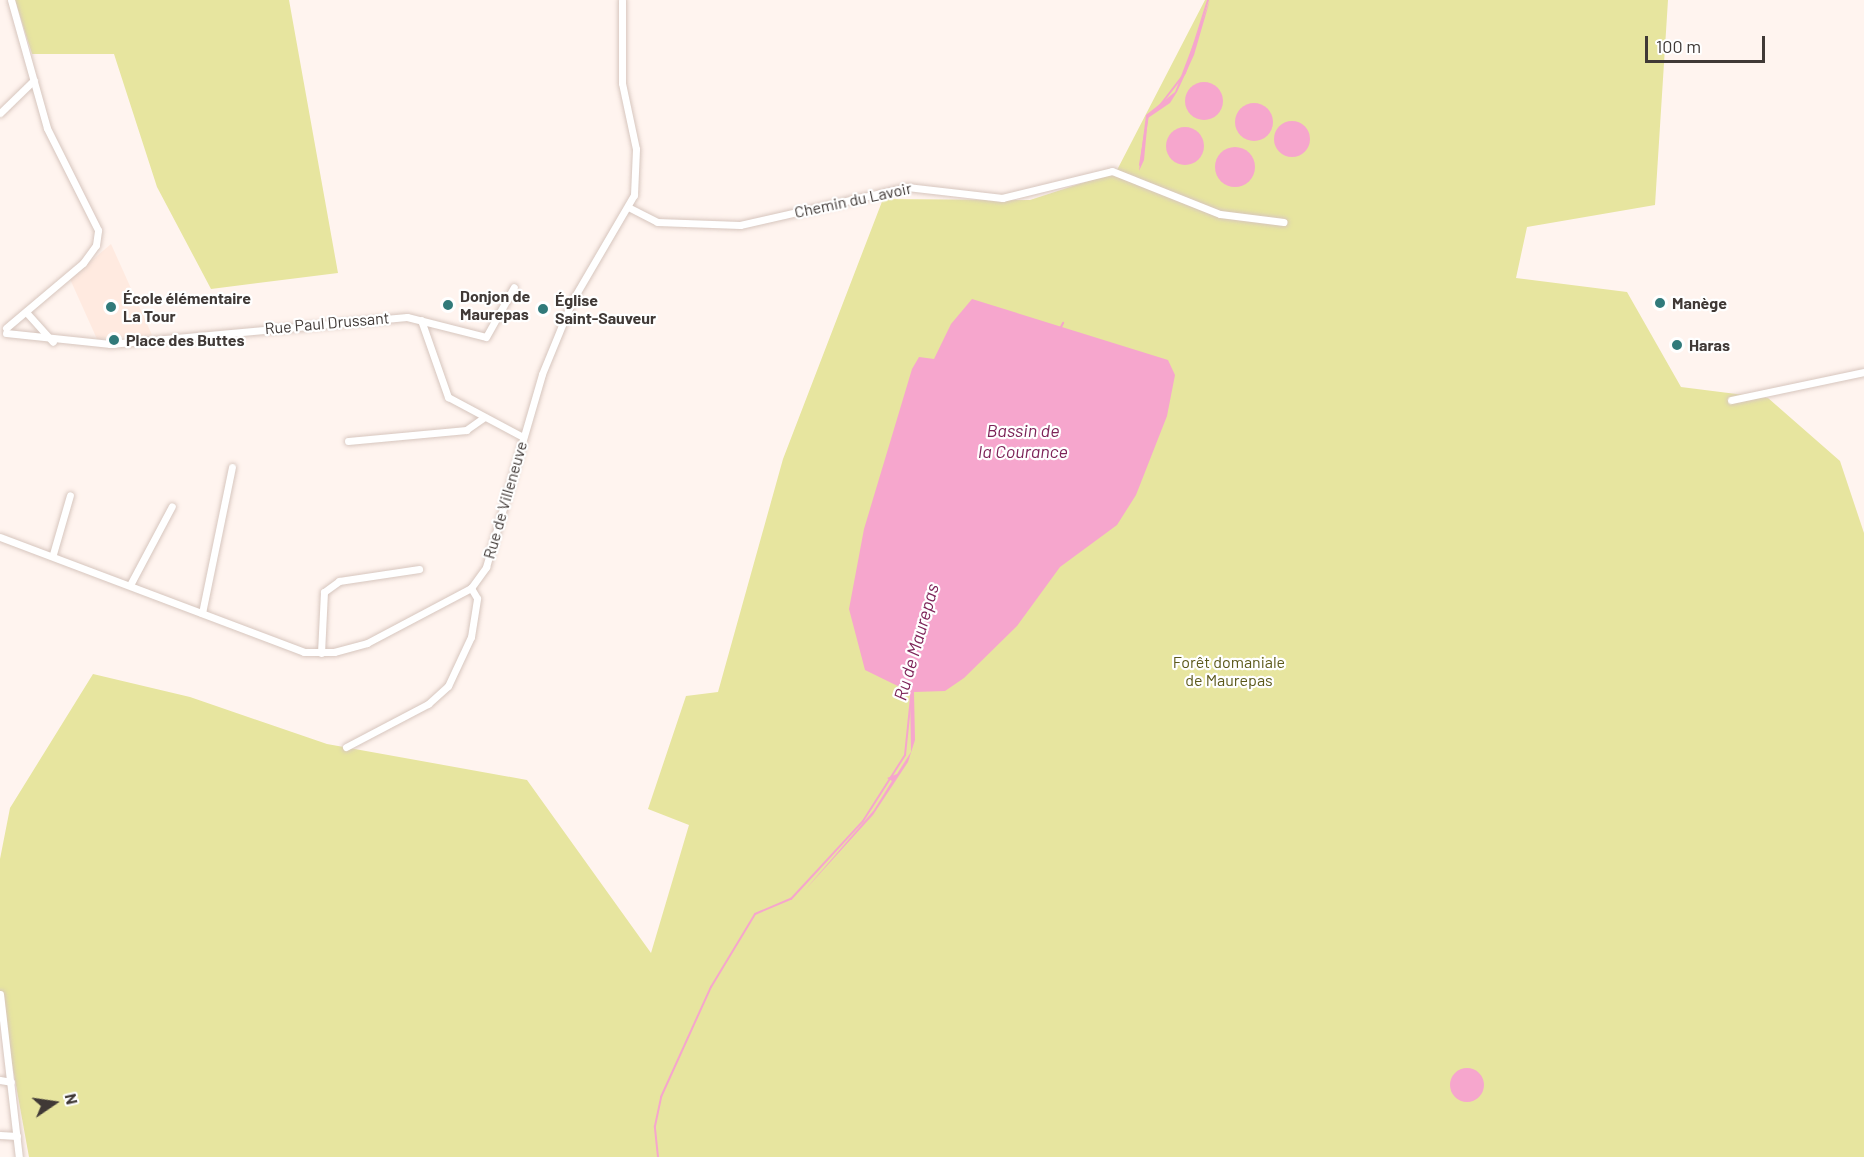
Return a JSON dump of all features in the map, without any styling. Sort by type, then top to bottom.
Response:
[{"type":"street","points":[[3,331],[83,263],[96,245],[98,230],[47,128],[11,0]]},
{"type":"street","name":"Rue de Villeneuve","points":[[471,588],[494,544],[523,437],[572,301],[630,208],[637,161],[622,83],[622,0]]},
{"type":"street","points":[[0,113],[34,80]]},
{"type":"street","name":"Chemin du Lavoir","points":[[630,208],[657,222],[740,225],[907,187],[1002,198],[1112,171],[1220,214],[1283,222]]},
{"type":"street","name":"Rue Paul Drussant","points":[[53,342],[110,344],[320,323],[421,320],[486,337],[514,287]]},
{"type":"street","points":[[26,312],[53,342]]},
{"type":"street","points":[[421,320],[448,397],[483,418],[523,437]]},
{"type":"street","points":[[3,331],[53,342]]},
{"type":"street","points":[[1731,400],[1864,372]]},
{"type":"street","points":[[348,441],[466,430],[483,418]]},
{"type":"street","points":[[202,614],[232,467]]},
{"type":"street","points":[[53,554],[70,495]]},
{"type":"street","points":[[130,585],[171,506]]},
{"type":"street","points":[[0,537],[53,554],[202,614],[321,653],[367,643],[471,588],[477,598],[471,638],[448,686],[428,704],[346,747]]},
{"type":"street","points":[[321,653],[324,592],[339,581],[419,569]]},
{"type":"street","points":[[0,994],[19,1157]]},
{"type":"street","points":[[0,1080],[10,1082]]},
{"type":"street","points":[[0,1136],[17,1136]]},
{"type":"shaded area","name":"École élémentaire La Tour","points":[[111,244],[152,335],[97,339],[70,279]]},
{"type":"green space","points":[[15,0],[289,0],[338,273],[211,289],[157,187],[114,54],[32,54]]},
{"type":"green space","name":"Forêt domaniale de Maurepas","points":[[1205,0],[1668,0],[1655,205],[1527,227],[1516,278],[1627,292],[1681,387],[1768,398],[1840,461],[1864,533],[1864,1157],[29,1157],[0,997],[0,859],[10,808],[93,674],[190,697],[327,744],[527,780],[651,953],[689,825],[648,809],[686,696],[718,692],[783,459],[883,199],[1030,200],[1116,172]]},
{"type":"water","points":[[1210,0],[1194,55],[1177,92],[1170,103],[1148,118],[1144,160],[1139,171],[1146,115],[1175,92]]},
{"type":"water","points":[[1204,82],[1218,87],[1223,101],[1218,115],[1204,120],[1190,115],[1185,101],[1190,87]]},
{"type":"water","points":[[1254,103],[1268,108],[1273,122],[1268,136],[1254,141],[1240,136],[1235,122],[1240,108]]},
{"type":"water","points":[[1292,121],[1304,127],[1310,139],[1304,151],[1292,157],[1280,151],[1274,139],[1280,127]]},
{"type":"water","points":[[1185,127],[1199,132],[1204,146],[1199,160],[1185,165],[1171,160],[1166,146],[1171,132]]},
{"type":"water","points":[[1235,147],[1249,153],[1255,167],[1249,181],[1235,187],[1221,181],[1215,167],[1221,153]]},
{"type":"water","name":"Bassin de la Courance","points":[[972,299],[1168,360],[1175,375],[1167,416],[1136,495],[1117,525],[1060,567],[1017,626],[964,678],[945,691],[914,692],[915,740],[908,762],[873,815],[805,890],[874,810],[892,781],[887,778],[897,774],[911,752],[910,692],[865,670],[849,609],[864,529],[912,369],[919,357],[934,359],[951,324]]},
{"type":"water","points":[[1467,1068],[1479,1073],[1484,1085],[1479,1097],[1467,1102],[1455,1097],[1450,1085],[1455,1073]]},
{"type":"waterway","name":"Ru de Maurepas","points":[[1158,108],[1185,73],[1208,0]]},
{"type":"waterway","name":"Ru de Maurepas","points":[[1140,165],[1148,115]]},
{"type":"waterway","name":"Ru de Maurepas","points":[[1060,329],[1063,323]]},
{"type":"waterway","name":"Ru de Maurepas","points":[[658,1157],[655,1126],[661,1097],[711,987],[755,914],[791,899],[863,821],[905,755],[911,697]]},
{"type":"place","name":"Manège","points":[[1660,303]]},
{"type":"place","name":"Donjon de Maurepas","points":[[448,305]]},
{"type":"place","name":"École élémentaire La Tour","points":[[111,307]]},
{"type":"place","name":"Église Saint-Sauveur","points":[[543,309]]},
{"type":"place","name":"Place des Buttes","points":[[114,340]]},
{"type":"place","name":"Haras","points":[[1677,345]]}]
